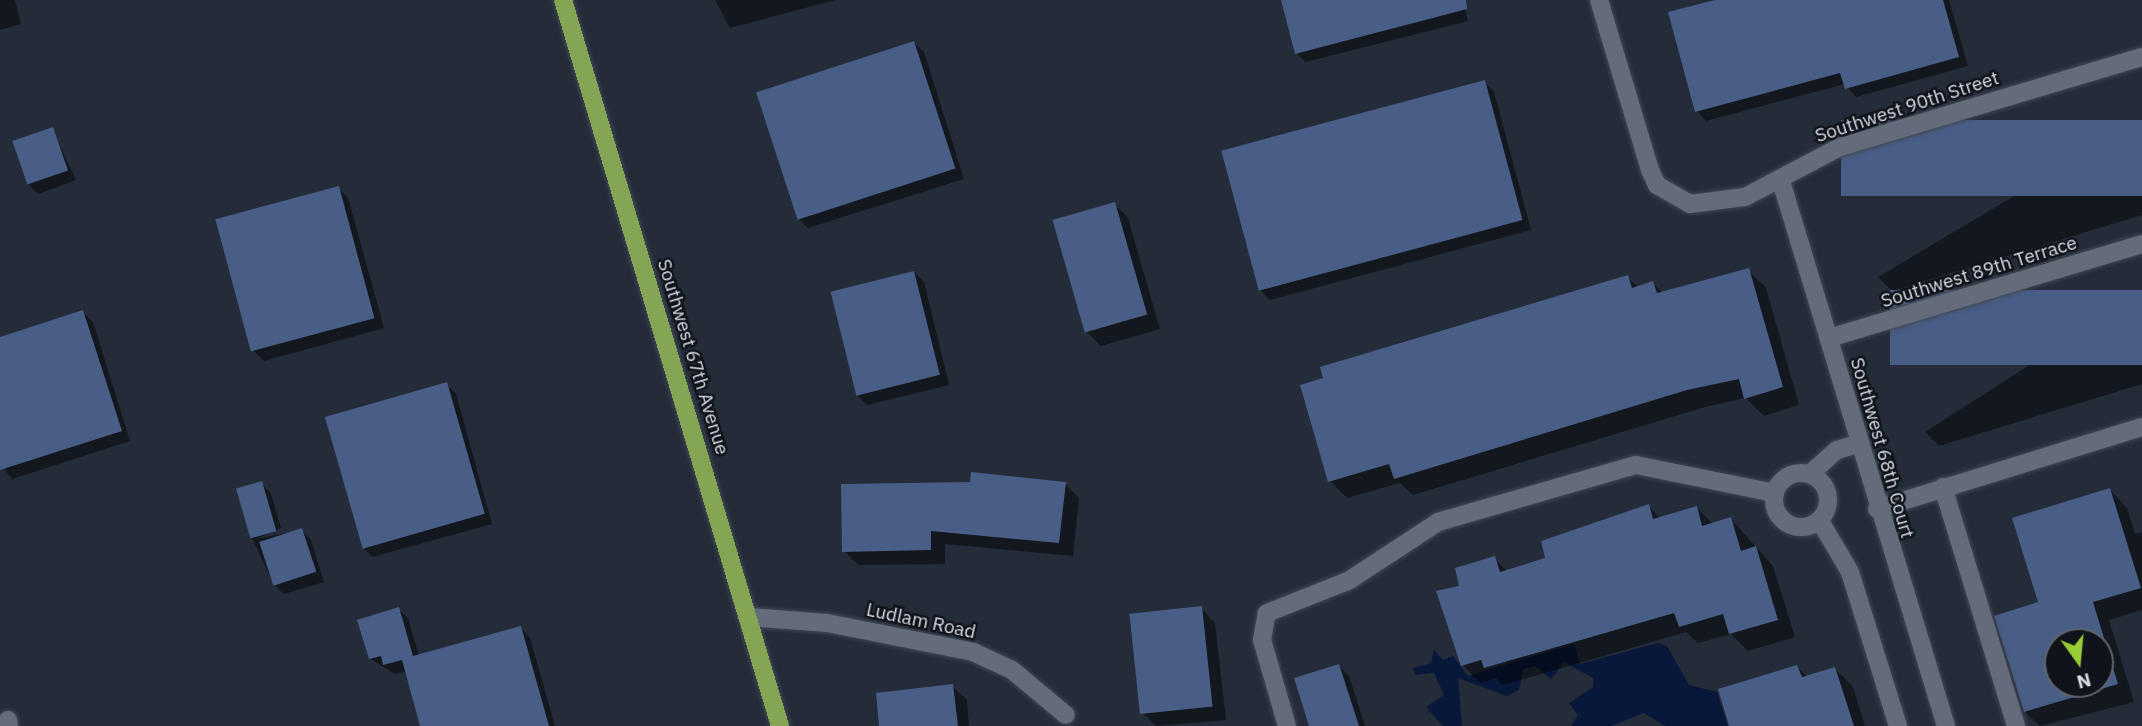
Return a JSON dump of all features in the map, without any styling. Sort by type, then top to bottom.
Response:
[{"type":"main road","name":"Southwest 67th Avenue","points":[[563,0],[780,726]]},
{"type":"street","name":"Southwest 90th Street","points":[[1598,0],[1650,170],[1657,185],[1690,204],[1745,197],[1781,181],[1840,147],[2142,57]]},
{"type":"street","name":"Southwest 68th Court","points":[[1781,181],[1877,509],[1946,726]]},
{"type":"street","name":"Southwest 89th Terrace","points":[[1829,338],[2142,244]]},
{"type":"street","points":[[1877,509],[2142,427]]},
{"type":"street","points":[[1810,474],[1828,495],[1819,520],[1804,527],[1787,524],[1776,510],[1775,493],[1791,475],[1810,474],[1837,450],[1858,444]]},
{"type":"street","points":[[1287,726],[1263,624],[1276,605],[1348,581],[1438,522],[1609,469],[1659,465],[1775,493]]},
{"type":"street","points":[[1943,487],[2016,726]]},
{"type":"street","points":[[1819,520],[1850,572],[1898,726]]},
{"type":"street","name":"Ludlam Road","points":[[748,617],[827,623],[973,652],[1012,670],[1066,715]]},
{"type":"water","points":[[1658,643],[1667,646],[1689,685],[1717,692],[1728,726],[1665,726],[1644,713],[1611,726],[1571,726],[1578,715],[1569,703],[1593,687],[1593,678],[1564,662],[1551,679],[1535,666],[1523,669],[1519,690],[1507,696],[1458,678],[1462,726],[1443,726],[1426,707],[1444,695],[1434,673],[1415,675],[1413,668],[1431,663],[1434,650],[1443,660],[1453,656],[1468,676],[1574,644],[1580,664]]},
{"type":"building","points":[[1281,0],[1466,0],[1467,9],[1295,54]]},
{"type":"building","points":[[1715,0],[1943,0],[1959,57],[1845,89],[1840,73],[1695,112],[1668,12]]},
{"type":"building","points":[[914,41],[955,168],[798,220],[756,92]]},
{"type":"building","points":[[1485,80],[1523,220],[1259,291],[1221,151]]},
{"type":"building","points":[[1841,120],[2142,120],[2142,196],[1841,196]]},
{"type":"building","points":[[53,127],[68,170],[27,184],[12,141]]},
{"type":"building","points":[[339,186],[374,318],[251,351],[215,219]]},
{"type":"building","points":[[1115,202],[1147,314],[1085,332],[1053,220]]},
{"type":"building","points":[[1749,268],[1783,387],[1744,399],[1739,379],[1687,390],[1394,479],[1389,464],[1328,482],[1300,385],[1323,378],[1320,367],[1628,275],[1632,288],[1653,281],[1657,293]]},
{"type":"building","points":[[914,271],[940,375],[856,396],[831,292]]},
{"type":"building","points":[[1890,290],[2142,290],[2142,365],[1890,365]]},
{"type":"building","points":[[83,310],[122,431],[0,470],[0,337]]},
{"type":"building","points":[[447,382],[485,514],[363,549],[325,417]]},
{"type":"building","points":[[971,472],[1066,482],[1059,543],[931,531],[931,550],[842,552],[841,484],[970,482]]},
{"type":"building","points":[[262,481],[276,531],[250,538],[236,488]]},
{"type":"building","points":[[2110,488],[2141,588],[2093,602],[2101,628],[2044,628],[2044,698],[2071,698],[2024,712],[1994,616],[2038,602],[2012,518]]},
{"type":"building","points":[[1649,504],[1653,519],[1697,506],[1702,526],[1731,517],[1741,551],[1756,546],[1778,620],[1729,634],[1723,614],[1679,627],[1674,613],[1484,668],[1481,660],[1461,666],[1436,591],[1459,586],[1455,568],[1495,556],[1500,572],[1545,558],[1541,541]]},
{"type":"building","points":[[302,528],[316,572],[273,586],[259,542]]},
{"type":"building","points":[[1202,606],[1213,706],[1140,714],[1129,614]]},
{"type":"building","points":[[399,607],[413,656],[521,626],[549,726],[420,726],[402,660],[383,665],[381,656],[369,659],[357,620]]},
{"type":"building","points":[[1339,664],[1359,726],[1309,726],[1294,678]]},
{"type":"building","points":[[1797,665],[1802,677],[1835,667],[1854,726],[1729,726],[1718,689]]},
{"type":"building","points":[[953,684],[958,726],[879,726],[876,693]]}]
